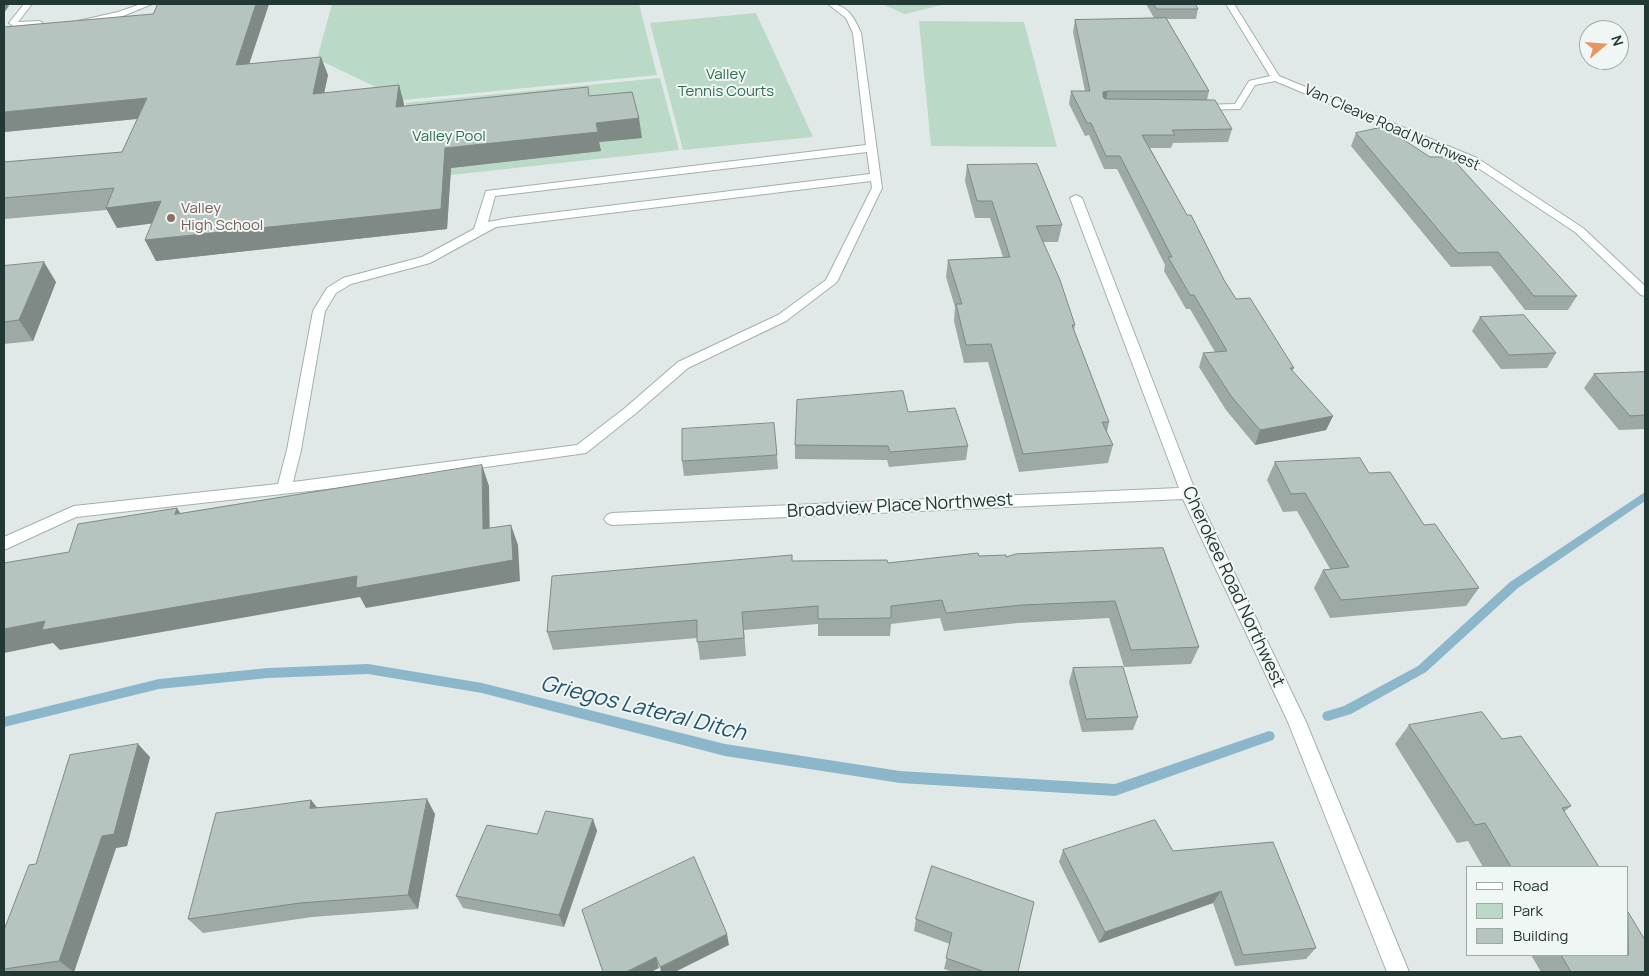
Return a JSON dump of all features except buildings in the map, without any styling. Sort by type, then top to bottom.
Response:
[{"type":"street","points":[[28,4],[13,23],[20,26],[50,23]]},
{"type":"street","points":[[70,22],[99,19],[148,4]]},
{"type":"street","points":[[4,544],[74,512],[284,488],[581,449],[630,412],[683,365],[782,318],[831,282],[877,188],[857,33],[850,17],[832,4]]},
{"type":"street","points":[[1192,108],[1237,107],[1240,105],[1248,85],[1255,80],[1276,78],[1230,4]]},
{"type":"street","name":"Van Cleave Road Northwest","points":[[1276,78],[1473,160],[1578,230],[1645,292]]},
{"type":"street","points":[[479,233],[490,193],[871,148]]},
{"type":"street","points":[[284,488],[294,450],[319,311],[331,292],[347,281],[426,260],[493,224],[875,177]]},
{"type":"street","name":"Cherokee Road Northwest","points":[[1076,198],[1188,492],[1297,722],[1398,972]]},
{"type":"street","name":"Broadview Place Northwest","points":[[612,519],[1188,492]]},
{"type":"green space","points":[[332,4],[639,4],[657,75],[403,100],[317,59]]},
{"type":"green space","points":[[882,4],[945,4],[905,14]]},
{"type":"green space","name":"Valley Tennis Courts","points":[[756,13],[813,137],[683,150],[650,23]]},
{"type":"green space","points":[[919,21],[1024,22],[1057,147],[931,146]]},
{"type":"green space","name":"Valley Pool","points":[[660,78],[679,150],[397,181],[406,103]]},
{"type":"waterway","name":"Griegos Lateral Ditch","points":[[1328,716],[1347,710],[1422,669],[1514,585],[1645,496]]},
{"type":"waterway","name":"Griegos Lateral Ditch","points":[[4,722],[159,684],[268,673],[368,669],[482,688],[725,750],[900,777],[1115,790],[1269,736]]},
{"type":"place","name":"Valley High School","points":[[171,218]]}]
